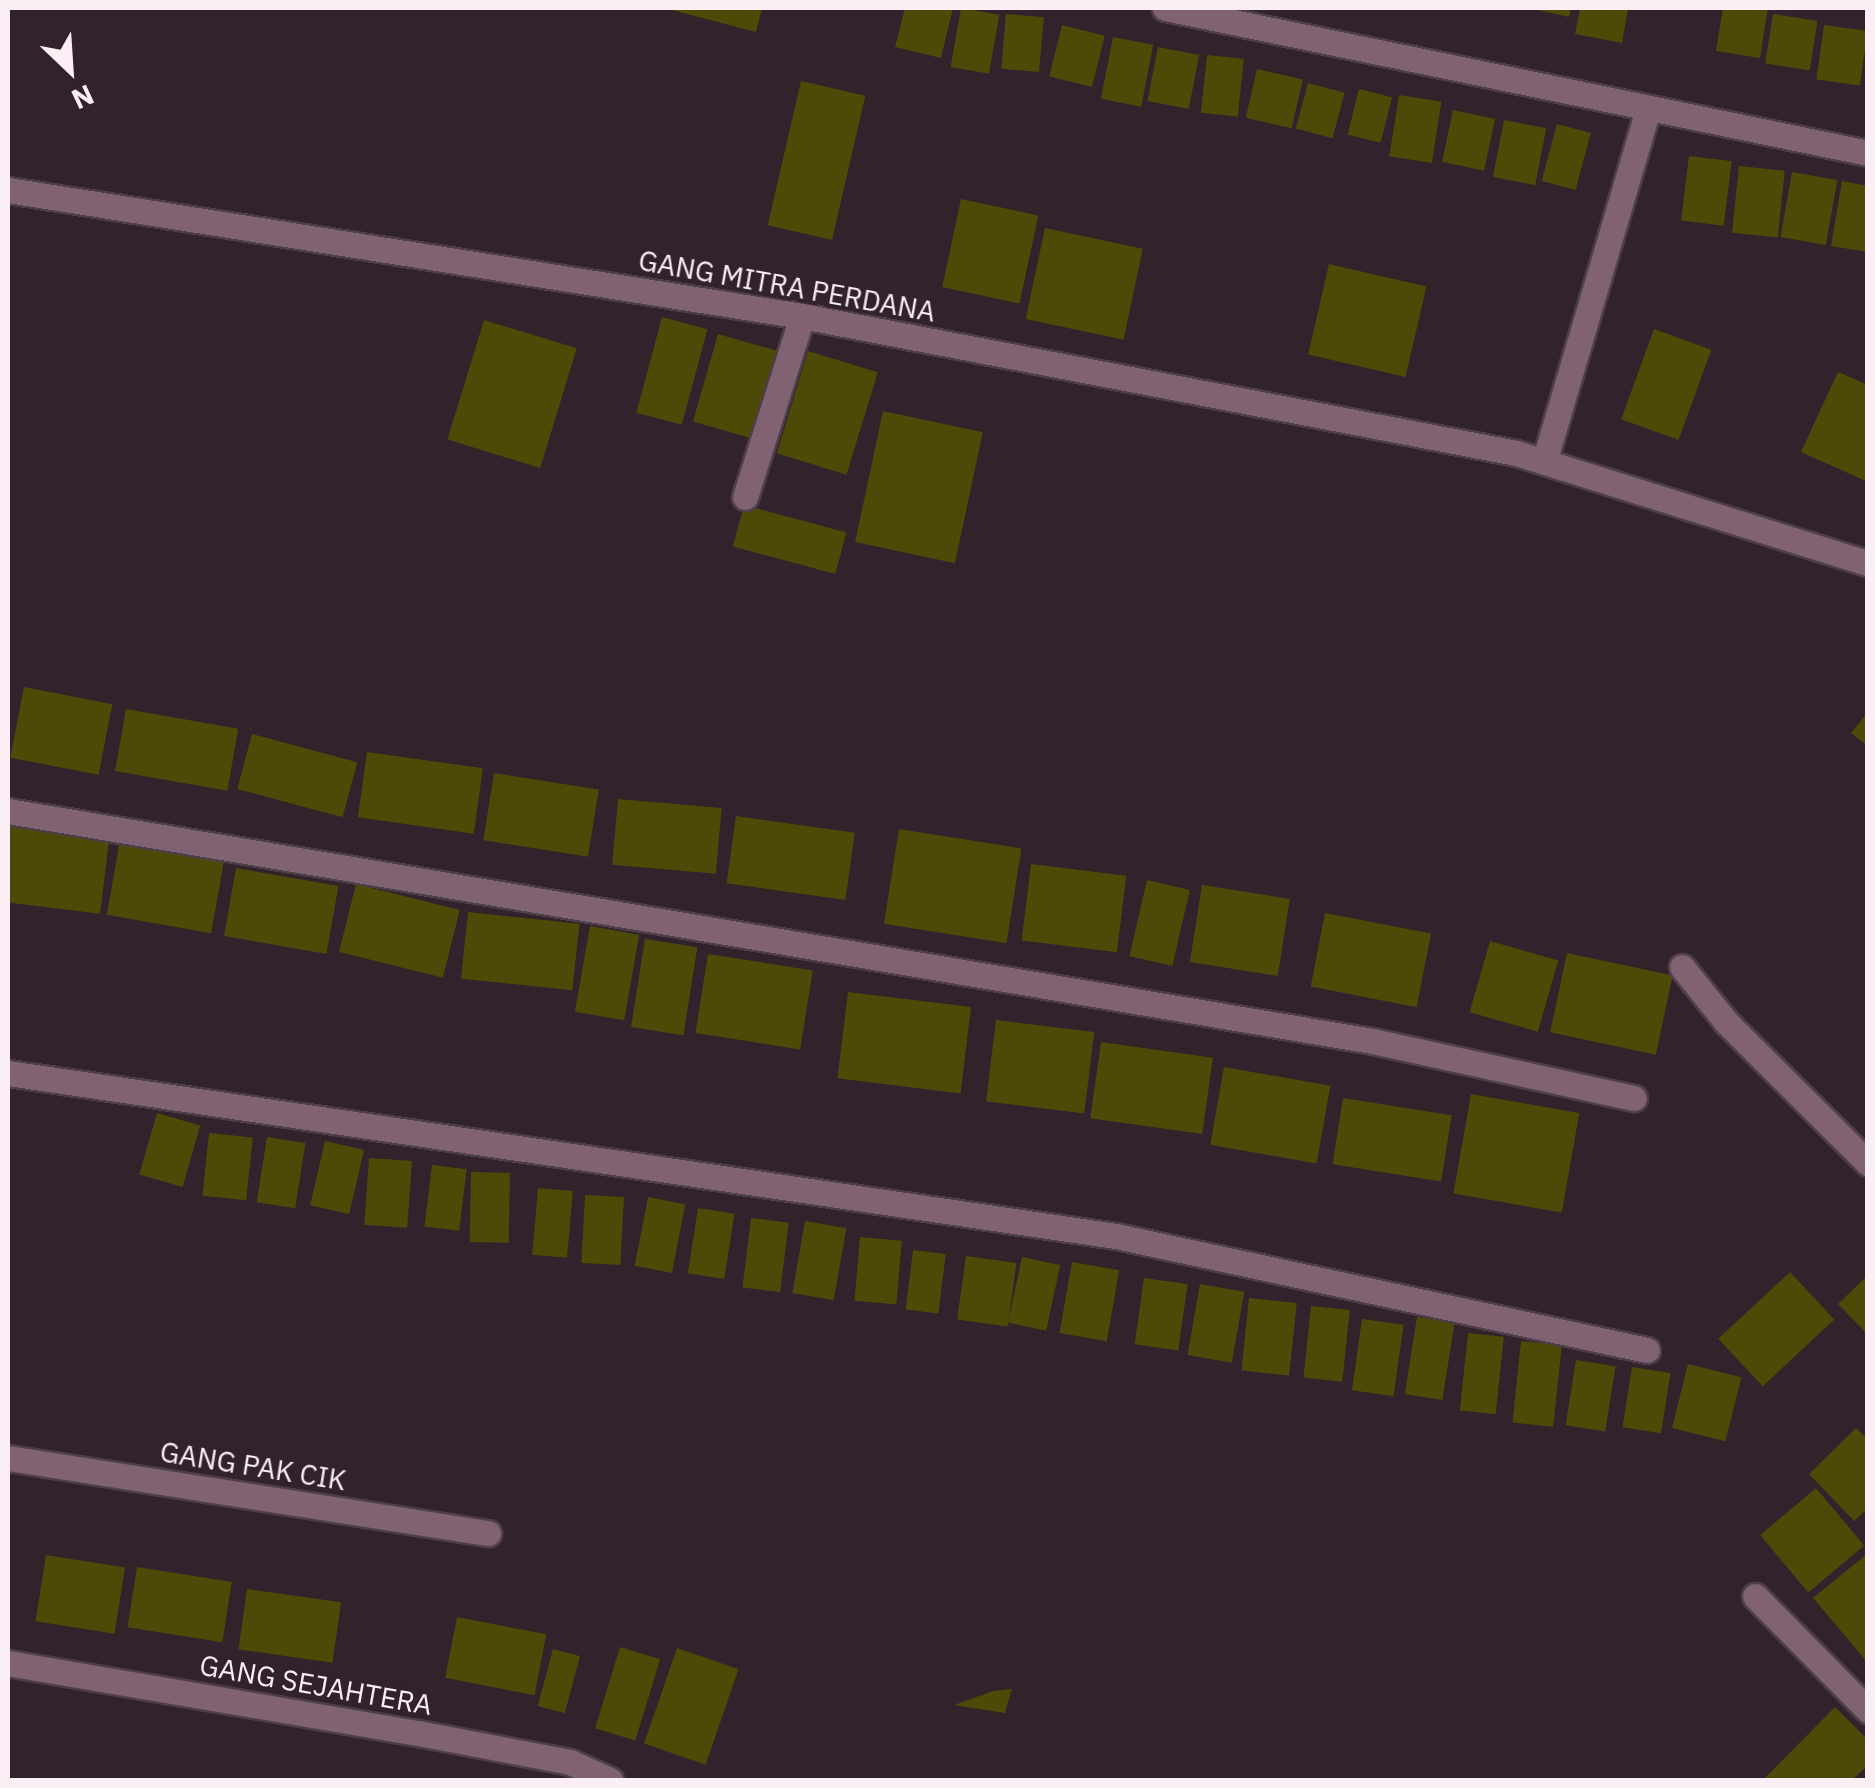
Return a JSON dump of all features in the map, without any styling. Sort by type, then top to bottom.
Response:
[{"type":"street","points":[[1165,8],[1647,112],[1868,153]]},
{"type":"street","points":[[1545,459],[1647,112]]},
{"type":"street","name":"GANG MITRA PERDANA","points":[[12,190],[802,316],[1545,459],[1868,563]]},
{"type":"street","points":[[746,498],[802,316]]},
{"type":"street","points":[[8,811],[1372,1042],[1634,1098]]},
{"type":"street","points":[[1682,967],[1727,1023],[1868,1163]]},
{"type":"street","points":[[8,1074],[1116,1236],[1647,1350]]},
{"type":"street","name":"GANG PAK CIK","points":[[8,1458],[488,1533]]},
{"type":"street","points":[[1754,1596],[1868,1710]]},
{"type":"street","name":"GANG SEJAHTERA","points":[[8,1663],[418,1732],[570,1762],[610,1780]]},
{"type":"building","points":[[664,8],[762,8],[756,32]]},
{"type":"building","points":[[905,8],[953,8],[941,58],[895,47]]},
{"type":"building","points":[[961,8],[999,15],[989,74],[951,67]]},
{"type":"building","points":[[1529,8],[1571,8],[1569,17]]},
{"type":"building","points":[[1580,8],[1628,8],[1622,43],[1575,34]]},
{"type":"building","points":[[1723,8],[1768,8],[1760,58],[1716,51]]},
{"type":"building","points":[[1006,14],[1044,17],[1039,72],[1001,69]]},
{"type":"building","points":[[1773,14],[1817,21],[1810,70],[1765,63]]},
{"type":"building","points":[[1062,25],[1105,36],[1092,87],[1049,76]]},
{"type":"building","points":[[1824,25],[1868,31],[1860,86],[1816,79]]},
{"type":"building","points":[[1113,37],[1153,45],[1141,107],[1101,99]]},
{"type":"building","points":[[1158,47],[1199,55],[1189,109],[1148,101]]},
{"type":"building","points":[[1207,55],[1244,59],[1238,117],[1201,113]]},
{"type":"building","points":[[1257,69],[1303,80],[1292,128],[1246,118]]},
{"type":"building","points":[[801,81],[865,96],[832,240],[768,225]]},
{"type":"building","points":[[1308,83],[1345,93],[1333,138],[1296,128]]},
{"type":"building","points":[[1359,89],[1392,97],[1381,143],[1348,135]]},
{"type":"building","points":[[1399,95],[1441,102],[1432,163],[1389,156]]},
{"type":"building","points":[[1453,110],[1495,119],[1484,171],[1442,162]]},
{"type":"building","points":[[1504,120],[1546,128],[1535,185],[1493,177]]},
{"type":"building","points":[[1557,124],[1591,133],[1576,190],[1542,181]]},
{"type":"building","points":[[1689,156],[1732,161],[1724,226],[1681,221]]},
{"type":"building","points":[[1739,166],[1785,171],[1778,237],[1732,233]]},
{"type":"building","points":[[1792,172],[1837,180],[1826,245],[1781,237]]},
{"type":"building","points":[[1842,181],[1868,186],[1868,252],[1831,246]]},
{"type":"building","points":[[961,199],[1038,215],[1020,303],[942,287]]},
{"type":"building","points":[[1045,228],[1143,249],[1123,340],[1026,319]]},
{"type":"building","points":[[1329,264],[1426,286],[1406,377],[1308,355]]},
{"type":"building","points":[[662,317],[707,329],[682,425],[636,413]]},
{"type":"building","points":[[484,320],[577,348],[540,468],[447,440]]},
{"type":"building","points":[[1654,329],[1711,350],[1678,440],[1621,419]]},
{"type":"building","points":[[718,334],[781,352],[756,440],[693,421]]},
{"type":"building","points":[[808,351],[878,372],[847,475],[777,453]]},
{"type":"building","points":[[1838,372],[1868,385],[1868,482],[1801,452]]},
{"type":"building","points":[[883,411],[983,432],[955,563],[855,542]]},
{"type":"building","points":[[744,505],[846,532],[835,574],[733,547]]},
{"type":"building","points":[[24,687],[112,704],[99,775],[10,758]]},
{"type":"building","points":[[126,709],[238,729],[227,791],[115,771]]},
{"type":"building","points":[[1868,712],[1868,746],[1851,733]]},
{"type":"building","points":[[252,734],[357,762],[343,817],[237,789]]},
{"type":"building","points":[[367,752],[483,768],[474,834],[358,817]]},
{"type":"building","points":[[494,773],[599,790],[588,857],[483,840]]},
{"type":"building","points":[[618,799],[722,808],[716,874],[612,865]]},
{"type":"building","points":[[736,816],[855,833],[845,900],[727,883]]},
{"type":"building","points":[[8,826],[109,838],[100,914],[8,903]]},
{"type":"building","points":[[899,829],[1021,848],[1006,943],[884,924]]},
{"type":"building","points":[[120,840],[224,858],[211,933],[107,915]]},
{"type":"building","points":[[1031,864],[1126,876],[1117,952],[1022,940]]},
{"type":"building","points":[[236,868],[338,886],[326,954],[224,936]]},
{"type":"building","points":[[1147,880],[1190,890],[1172,966],[1129,956]]},
{"type":"building","points":[[356,884],[460,910],[443,978],[339,952]]},
{"type":"building","points":[[1202,885],[1290,899],[1278,976],[1190,962]]},
{"type":"building","points":[[468,912],[579,924],[572,990],[461,979]]},
{"type":"building","points":[[1325,913],[1431,934],[1417,1007],[1311,987]]},
{"type":"building","points":[[590,926],[639,935],[624,1020],[575,1012]]},
{"type":"building","points":[[645,939],[697,947],[683,1035],[631,1027]]},
{"type":"building","points":[[1490,941],[1558,961],[1538,1032],[1470,1012]]},
{"type":"building","points":[[1567,953],[1673,975],[1656,1055],[1550,1032]]},
{"type":"building","points":[[708,954],[813,971],[800,1050],[695,1033]]},
{"type":"building","points":[[848,992],[971,1007],[960,1093],[837,1078]]},
{"type":"building","points":[[996,1020],[1094,1032],[1084,1113],[986,1101]]},
{"type":"building","points":[[1101,1042],[1213,1058],[1202,1134],[1090,1118]]},
{"type":"building","points":[[1224,1067],[1330,1086],[1317,1164],[1210,1145]]},
{"type":"building","points":[[1471,1094],[1579,1113],[1562,1213],[1453,1193]]},
{"type":"building","points":[[1343,1098],[1452,1115],[1441,1181],[1333,1164]]},
{"type":"building","points":[[157,1113],[200,1125],[183,1187],[139,1175]]},
{"type":"building","points":[[209,1133],[253,1138],[246,1200],[202,1196]]},
{"type":"building","points":[[267,1137],[306,1143],[295,1208],[257,1202]]},
{"type":"building","points":[[325,1141],[364,1150],[349,1214],[310,1205]]},
{"type":"building","points":[[369,1158],[412,1161],[407,1228],[364,1225]]},
{"type":"building","points":[[432,1165],[467,1169],[459,1231],[424,1227]]},
{"type":"building","points":[[471,1172],[510,1173],[509,1243],[470,1242]]},
{"type":"building","points":[[538,1188],[573,1191],[567,1258],[532,1255]]},
{"type":"building","points":[[585,1195],[624,1197],[620,1265],[581,1263]]},
{"type":"building","points":[[648,1197],[685,1204],[672,1273],[635,1266]]},
{"type":"building","points":[[698,1208],[735,1214],[724,1279],[688,1273]]},
{"type":"building","points":[[751,1218],[789,1223],[780,1292],[742,1287]]},
{"type":"building","points":[[805,1221],[846,1228],[834,1300],[792,1293]]},
{"type":"building","points":[[860,1237],[902,1241],[896,1304],[854,1301]]},
{"type":"building","points":[[913,1250],[946,1254],[938,1314],[906,1310]]},
{"type":"building","points":[[966,1256],[1017,1263],[1008,1326],[957,1319]]},
{"type":"building","points":[[1022,1257],[1060,1265],[1046,1331],[1008,1323]]},
{"type":"building","points":[[1072,1262],[1119,1270],[1107,1341],[1059,1333]]},
{"type":"building","points":[[1790,1272],[1834,1320],[1763,1386],[1718,1339]]},
{"type":"building","points":[[1868,1275],[1868,1335],[1838,1304]]},
{"type":"building","points":[[1144,1278],[1188,1284],[1178,1350],[1135,1344]]},
{"type":"building","points":[[1200,1284],[1244,1292],[1232,1363],[1187,1355]]},
{"type":"building","points":[[1249,1298],[1297,1303],[1289,1376],[1241,1371]]},
{"type":"building","points":[[1311,1306],[1350,1310],[1342,1382],[1303,1378]]},
{"type":"building","points":[[1417,1317],[1455,1323],[1442,1400],[1405,1394]]},
{"type":"building","points":[[1362,1319],[1404,1325],[1394,1396],[1352,1390]]},
{"type":"building","points":[[1468,1333],[1504,1337],[1496,1414],[1460,1411]]},
{"type":"building","points":[[1521,1341],[1562,1345],[1553,1427],[1512,1423]]},
{"type":"building","points":[[1576,1360],[1616,1366],[1605,1431],[1566,1425]]},
{"type":"building","points":[[1688,1364],[1741,1377],[1725,1441],[1672,1428]]},
{"type":"building","points":[[1632,1367],[1671,1373],[1661,1433],[1622,1427]]},
{"type":"building","points":[[1856,1428],[1868,1440],[1868,1508],[1854,1521],[1809,1474]]},
{"type":"building","points":[[1816,1488],[1864,1545],[1808,1592],[1760,1535]]},
{"type":"building","points":[[1868,1553],[1868,1663],[1813,1598]]},
{"type":"building","points":[[46,1555],[125,1568],[115,1634],[36,1621]]},
{"type":"building","points":[[137,1567],[232,1582],[222,1642],[127,1627]]},
{"type":"building","points":[[247,1589],[341,1602],[333,1663],[239,1649]]},
{"type":"building","points":[[457,1617],[546,1634],[534,1695],[445,1678]]},
{"type":"building","points":[[620,1647],[660,1659],[635,1741],[595,1728]]},
{"type":"building","points":[[677,1648],[738,1669],[706,1765],[644,1743]]},
{"type":"building","points":[[553,1649],[580,1656],[565,1713],[538,1706]]},
{"type":"building","points":[[1012,1689],[1005,1713],[954,1705],[993,1691]]},
{"type":"building","points":[[1835,1707],[1868,1740],[1868,1765],[1852,1780],[1763,1780]]}]
